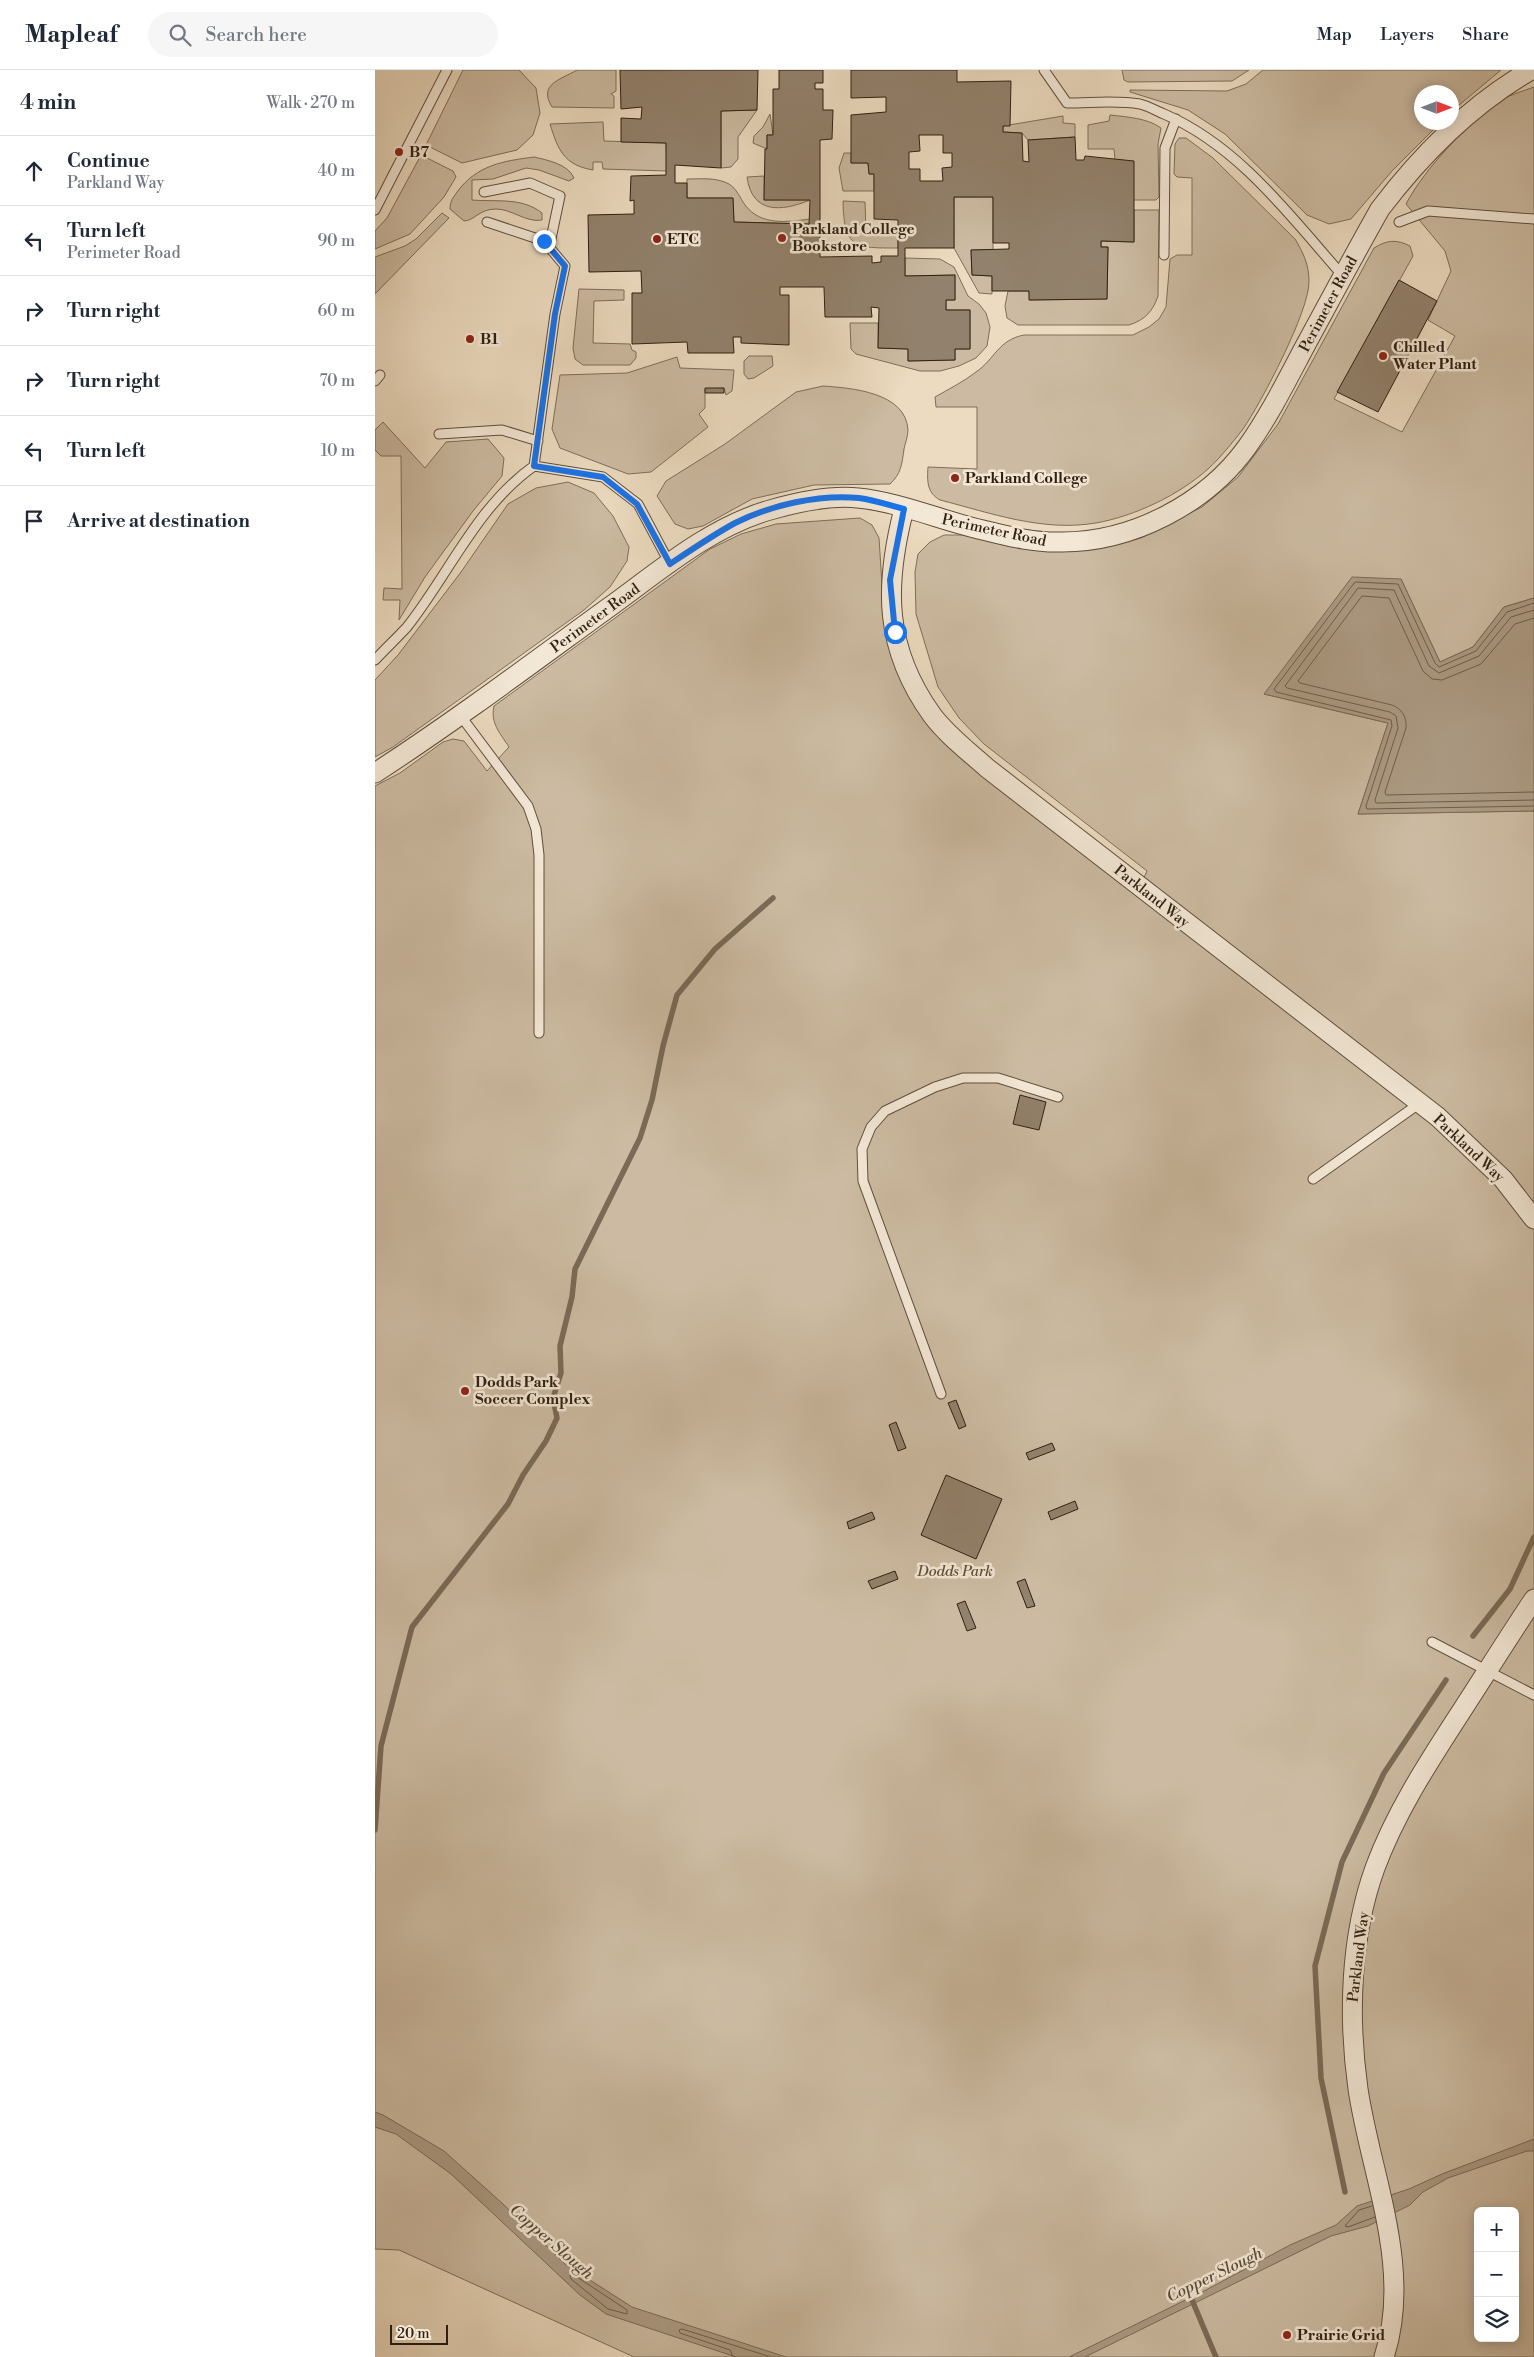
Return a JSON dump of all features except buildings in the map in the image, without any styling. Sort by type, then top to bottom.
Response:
[{"type":"street","name":"Perimeter Road","points":[[375,773],[460,715],[670,564],[737,522],[768,511],[799,503],[836,498],[857,498],[1004,535],[1062,542],[1117,534],[1149,523],[1178,509],[1204,492],[1227,471],[1246,449],[1270,412],[1380,208],[1450,131],[1490,97],[1531,70]]},
{"type":"street","name":"Parkland Way","points":[[904,509],[890,580],[895,632],[901,658],[912,682],[933,716],[952,737],[987,768],[1420,1102],[1503,1179],[1534,1219]]},
{"type":"street","name":"Parkland Way","points":[[1384,2357],[1393,2318],[1394,2286],[1390,2244],[1359,2091],[1353,2047],[1352,2001],[1359,1932],[1375,1869],[1393,1824],[1415,1784],[1534,1598]]},
{"type":"lane","points":[[375,210],[447,70]]},
{"type":"lane","points":[[1044,70],[1067,103],[1140,104],[1177,120],[1211,140],[1247,170],[1291,215],[1343,276]]},
{"type":"lane","points":[[1164,256],[1165,148],[1177,120]]},
{"type":"lane","points":[[484,192],[530,183],[560,196],[549,248]]},
{"type":"lane","points":[[1399,222],[1428,211],[1534,219]]},
{"type":"lane","points":[[487,222],[544,241],[565,266],[555,314],[534,466]]},
{"type":"lane","points":[[439,434],[503,430],[537,441]]},
{"type":"lane","points":[[375,660],[406,627],[483,517],[522,475],[534,466],[603,477],[637,504],[670,564]]},
{"type":"lane","points":[[460,715],[528,806],[536,828],[539,856],[539,1033]]},
{"type":"lane","points":[[941,1394],[863,1180],[862,1149],[871,1128],[885,1111],[935,1087],[963,1078],[998,1078],[1059,1097]]},
{"type":"lane","points":[[1313,1179],[1420,1102]]},
{"type":"lane","points":[[1432,1642],[1534,1695]]},
{"type":"green space","points":[[463,70],[519,70],[536,88],[540,113],[533,135],[517,150],[462,163],[426,145]]},
{"type":"green space","points":[[577,70],[616,70],[616,91],[611,94],[614,96],[614,108],[552,107],[548,99],[549,88],[558,80]]},
{"type":"green space","points":[[1122,70],[1249,70],[1232,81],[1128,82],[1124,80]]},
{"type":"green space","points":[[1263,70],[1501,70],[1459,105],[1459,85],[1414,85],[1414,130],[1433,130],[1392,171],[1351,219],[1329,224],[1307,215],[1225,134],[1188,110],[1130,92],[1130,90],[1227,91],[1246,84]]},
{"type":"green space","name":"Dodds Park","points":[[1534,87],[1534,598],[1504,607],[1473,647],[1440,662],[1401,579],[1264,694],[1388,723],[1358,814],[1534,811],[1534,2357],[634,2357],[399,2250],[375,2249],[375,786],[400,773],[443,742],[453,739],[464,741],[487,771],[509,747],[499,732],[493,718],[494,706],[710,549],[741,534],[776,524],[860,518],[872,525],[879,538],[883,600],[902,680],[1136,895],[1147,871],[984,744],[959,718],[938,687],[916,614],[915,572],[918,554],[930,542],[944,535],[966,535],[1012,547],[1046,551],[1095,549],[1141,538],[1202,507],[1238,477],[1278,424],[1374,248],[1392,241],[1410,246],[1413,256],[1334,399],[1402,432],[1455,336],[1428,320],[1451,271],[1445,251],[1406,204],[1424,176],[1448,147],[1475,121],[1513,94]]},
{"type":"green space","points":[[757,110],[738,137],[738,159],[731,167],[721,168],[721,111]]},
{"type":"green space","points":[[770,114],[773,135],[767,135],[767,149],[753,143],[754,136],[763,127]]},
{"type":"green space","points":[[1110,115],[1143,120],[1161,128],[1158,144],[1159,197],[1156,200],[1134,200],[1115,159],[1114,149],[1088,149],[1088,125],[1109,121]]},
{"type":"green space","points":[[1063,116],[1063,123],[1075,124],[1075,137],[1028,140],[1022,133],[1003,132],[1003,126]]},
{"type":"green space","points":[[603,122],[604,141],[666,143],[667,171],[603,169],[602,162],[593,162],[593,170],[583,168],[569,160],[559,149],[550,124]]},
{"type":"green space","points":[[1179,138],[1186,138],[1213,158],[1295,239],[1307,264],[1309,281],[1302,313],[1272,378],[1243,429],[1213,465],[1184,487],[1141,510],[1111,520],[1076,525],[1036,523],[1017,520],[940,500],[930,490],[928,467],[977,469],[977,407],[936,407],[935,397],[976,372],[1002,345],[1015,337],[1024,335],[1133,335],[1149,327],[1159,319],[1166,307],[1170,259],[1177,255],[1192,255],[1192,178],[1177,177],[1174,174],[1175,144]]},
{"type":"green space","points":[[844,153],[851,153],[851,163],[868,163],[869,174],[874,174],[874,191],[843,191],[839,168]]},
{"type":"green space","points":[[421,155],[453,171],[456,177],[444,197],[410,234],[375,249],[375,231],[387,218]]},
{"type":"green space","points":[[534,157],[562,166],[574,178],[569,181],[539,170],[526,168],[493,179],[472,180],[472,200],[509,201],[526,204],[542,213],[542,220],[530,220],[508,211],[496,209],[485,211],[464,221],[450,209],[451,202],[457,192],[482,170],[512,160]]},
{"type":"green space","points":[[764,176],[764,200],[810,200],[789,207],[779,208],[761,204],[750,189],[747,177]]},
{"type":"green space","points":[[687,179],[713,179],[724,182],[734,188],[751,212],[759,216],[775,221],[810,219],[809,224],[734,222],[733,198],[687,198]]},
{"type":"green space","points":[[954,197],[993,197],[993,250],[971,250],[972,275],[992,276],[992,294],[979,293],[954,248]]},
{"type":"green space","points":[[843,201],[865,202],[866,232],[898,233],[898,248],[862,246],[855,242],[846,229]]},
{"type":"green space","points":[[1134,210],[1159,210],[1158,296],[1154,306],[1144,318],[1129,325],[1018,325],[1007,318],[1005,306],[1008,291],[1029,291],[1030,300],[1107,299],[1108,247],[1101,247],[1101,241],[1134,242]]},
{"type":"green space","points":[[442,213],[449,218],[375,294],[375,257],[405,246],[416,239]]},
{"type":"green space","points":[[905,258],[940,259],[954,267],[968,296],[979,304],[986,313],[990,327],[987,346],[976,358],[959,366],[940,371],[920,371],[856,354],[851,349],[850,323],[878,323],[878,348],[908,349],[908,361],[955,360],[955,349],[970,349],[970,310],[946,310],[946,300],[955,300],[955,275],[905,276]]},
{"type":"green space","points":[[579,289],[624,290],[624,300],[594,301],[593,343],[630,344],[632,350],[636,352],[636,358],[630,365],[583,365],[575,359],[573,348]]},
{"type":"green space","points":[[749,356],[772,356],[773,366],[754,378],[748,379],[744,374],[744,361]]},
{"type":"green space","points":[[677,357],[680,368],[734,370],[732,391],[726,395],[724,388],[705,389],[705,408],[699,414],[708,427],[651,472],[628,474],[560,448],[552,429],[560,375],[627,373]]},
{"type":"green space","points":[[823,386],[848,388],[875,394],[898,407],[905,417],[908,432],[902,464],[897,476],[890,484],[814,485],[752,499],[703,526],[688,529],[675,524],[657,496],[666,481],[725,444],[796,392]]},
{"type":"green space","points":[[383,422],[425,468],[446,442],[488,439],[504,458],[502,476],[473,511],[425,577],[399,620],[400,600],[383,600],[384,588],[402,589],[401,456],[381,456],[375,450],[375,430]]},
{"type":"green space","points":[[568,482],[594,493],[613,516],[629,547],[627,561],[610,587],[584,610],[393,747],[375,757],[375,680],[398,655],[461,572],[508,504],[536,488]]},
{"type":"water","points":[[1352,577],[1401,579],[1440,662],[1473,647],[1504,607],[1534,598],[1534,811],[1358,814],[1388,723],[1264,694]]},
{"type":"water","points":[[375,2112],[444,2151],[503,2204],[565,2264],[632,2307],[786,2357],[736,2357],[606,2314],[580,2295],[451,2174],[396,2134],[375,2127]]},
{"type":"water","points":[[1534,2139],[1534,2151],[1527,2151],[1448,2178],[1423,2192],[1410,2205],[1368,2226],[1331,2236],[1085,2357],[1069,2357],[1206,2290],[1290,2245],[1336,2225],[1357,2206],[1409,2189],[1442,2174]]},
{"type":"waterway","points":[[375,1830],[381,1746],[412,1627],[508,1504],[523,1475],[546,1441],[557,1418],[553,1398],[561,1373],[560,1346],[572,1297],[575,1269],[640,1138],[652,1100],[663,1046],[677,995],[715,949],[773,898]]},
{"type":"waterway","points":[[1473,1636],[1510,1589],[1534,1537]]},
{"type":"waterway","points":[[1345,2192],[1321,2078],[1315,1966],[1342,1862],[1384,1773],[1446,1680]]},
{"type":"waterway","name":"Copper Slough","points":[[1192,2300],[1216,2357]]},
{"type":"place","name":"B7","points":[[399,152]]},
{"type":"place","name":"Parkland College Bookstore","points":[[782,238]]},
{"type":"place","name":"ETC","points":[[657,239]]},
{"type":"place","name":"B1","points":[[470,339]]},
{"type":"place","name":"Chilled Water Plant","points":[[1383,356]]},
{"type":"place","name":"Parkland College","points":[[955,478]]},
{"type":"place","name":"Dodds Park Soccer Complex","points":[[465,1391]]},
{"type":"place","name":"Prairie Grid","points":[[1287,2335]]},
{"type":"route","points":[[544,241],[565,266],[555,314],[534,466],[603,477],[637,504],[670,564],[737,522],[799,503],[836,498],[857,498],[873,500],[904,509],[897,533],[890,580],[890,600],[895,632]]}]
